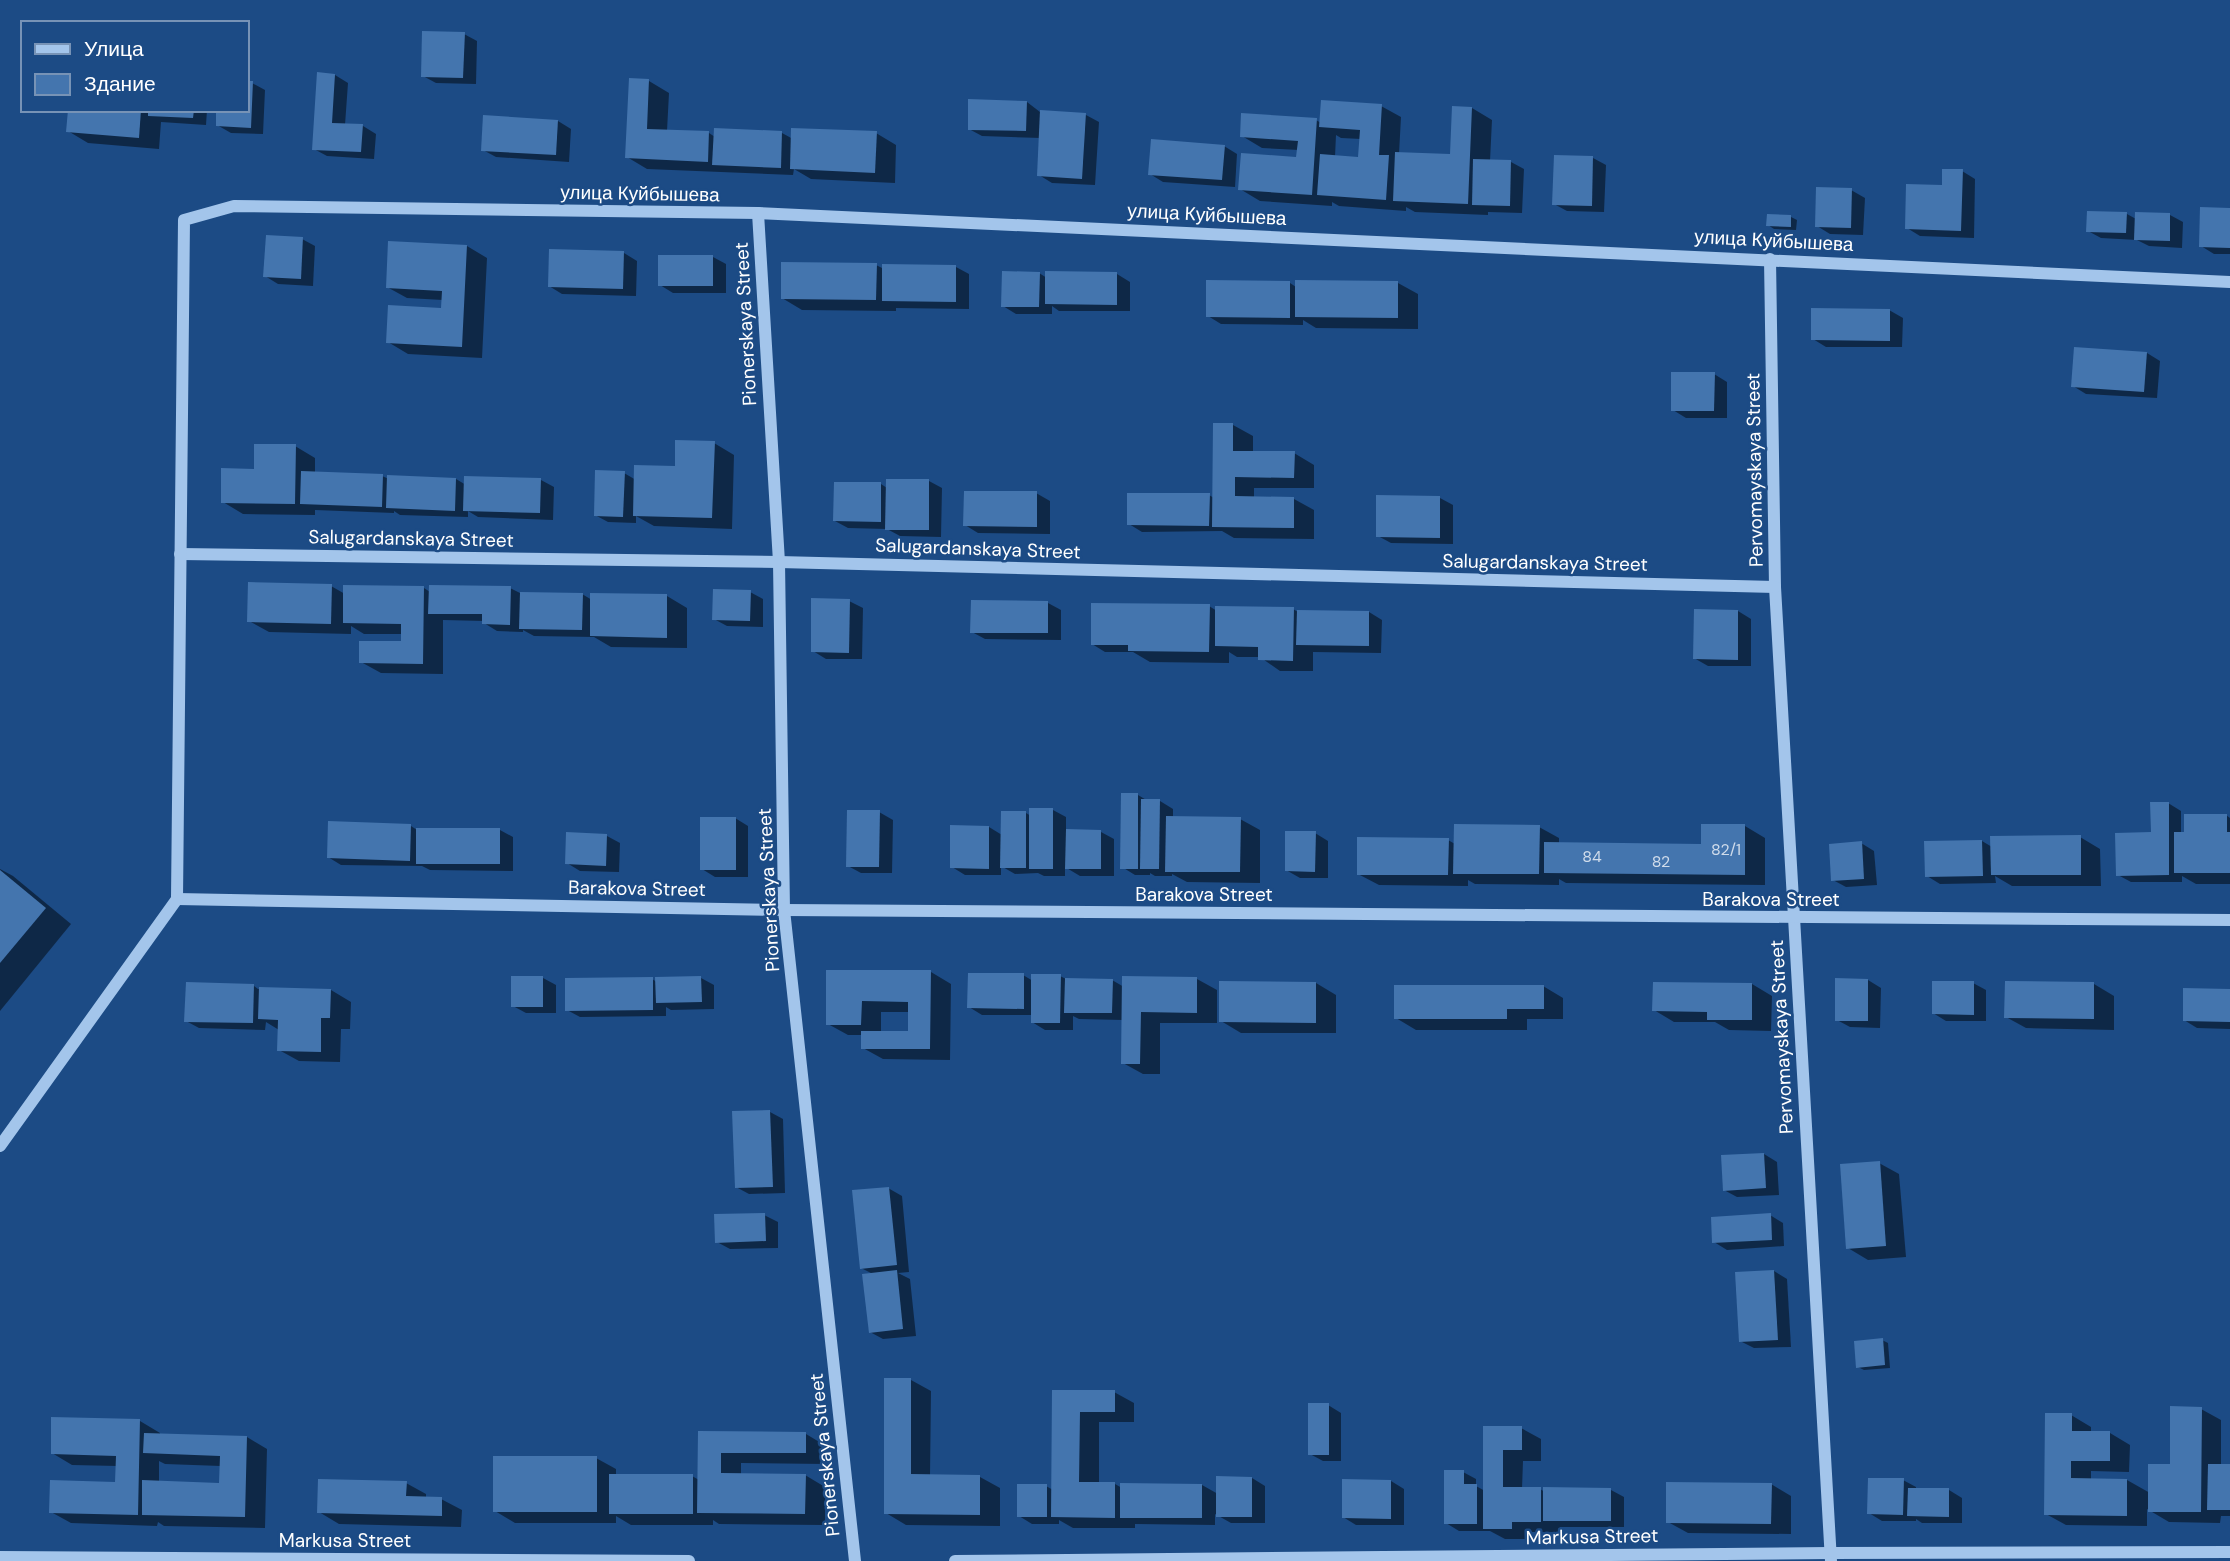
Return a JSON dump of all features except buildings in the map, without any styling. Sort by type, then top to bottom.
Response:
[{"type":"street","name":"улица Куйбышева","points":[[180,554],[184,220],[234,206],[758,214],[2230,282]]},
{"type":"street","name":"Pionerskaya Street","points":[[758,214],[779,562],[784,910],[855,1561]]},
{"type":"street","name":"Pervomayskaya Street","points":[[1770,259],[1775,587],[1831,1557]]},
{"type":"street","name":"Salugardanskaya Street","points":[[180,554],[779,562],[1775,587]]},
{"type":"street","points":[[0,1146],[177,899],[180,554]]},
{"type":"street","name":"Barakova Street","points":[[177,899],[784,910],[2230,920]]},
{"type":"street","name":"Markusa Street","points":[[955,1561],[1831,1557],[2230,1552]]},
{"type":"street","name":"Markusa Street","points":[[0,1557],[690,1561]]}]
